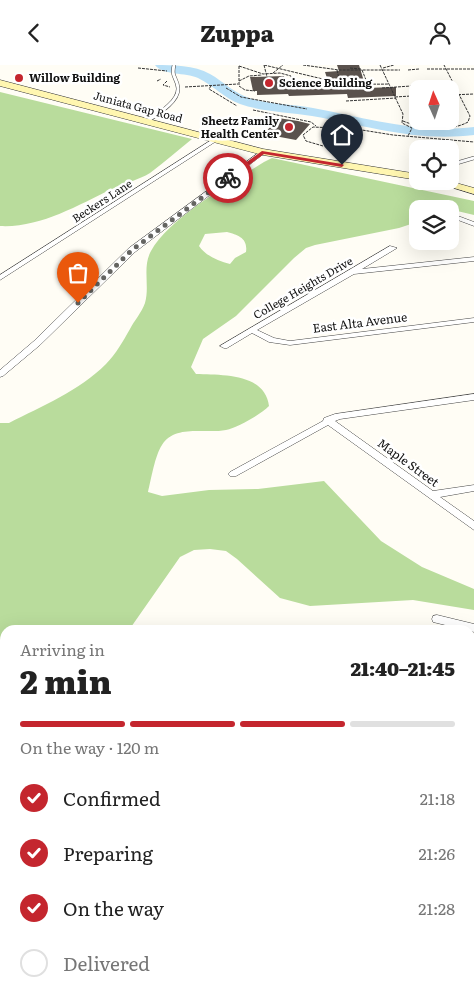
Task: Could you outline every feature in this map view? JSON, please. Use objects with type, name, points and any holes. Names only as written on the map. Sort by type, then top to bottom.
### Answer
[{"type":"main road","name":"Juniata Gap Road","points":[[0,83],[264,152],[409,176]]},
{"type":"main road","points":[[459,187],[474,191]]},
{"type":"street","name":"Beckers Lane","points":[[0,278],[215,140]]},
{"type":"street","points":[[0,374],[38,343],[132,250],[264,152]]},
{"type":"street","points":[[459,218],[474,223]]},
{"type":"street","name":"College Heights Drive","points":[[224,346],[393,248]]},
{"type":"street","points":[[352,272],[474,259]]},
{"type":"street","name":"East Alta Avenue","points":[[251,330],[272,340],[290,343],[474,320]]},
{"type":"street","points":[[233,474],[338,416],[474,397]]},
{"type":"street","name":"Maple Street","points":[[326,421],[474,526]]},
{"type":"street","points":[[431,495],[474,488]]},
{"type":"street","points":[[437,619],[462,625]]},
{"type":"lane","points":[[146,122],[177,93],[178,86],[169,70],[174,65]]},
{"type":"lane","points":[[459,162],[474,157]]},
{"type":"path","points":[[238,84],[239,65],[267,76],[281,73],[291,76]]},
{"type":"path","points":[[264,65],[340,83],[388,84]]},
{"type":"path","points":[[264,65],[267,76]]},
{"type":"path","points":[[272,74],[282,65]]},
{"type":"path","points":[[287,65],[294,89]]},
{"type":"path","points":[[303,65],[337,70],[351,68],[369,70]]},
{"type":"path","points":[[380,65],[403,114],[403,124],[412,128],[408,136]]},
{"type":"path","points":[[351,68],[362,70],[400,70],[396,65],[382,69]]},
{"type":"path","points":[[444,65],[452,80]]},
{"type":"path","points":[[464,69],[465,65]]},
{"type":"path","points":[[138,68],[169,70]]},
{"type":"path","points":[[408,70],[419,69]]},
{"type":"path","points":[[427,69],[474,69]]},
{"type":"path","points":[[337,70],[340,83]]},
{"type":"path","points":[[362,70],[368,85]]},
{"type":"path","points":[[239,81],[249,76],[263,75]]},
{"type":"path","points":[[323,79],[327,77]]},
{"type":"path","points":[[157,81],[161,79]]},
{"type":"path","points":[[168,81],[163,85],[174,87]]},
{"type":"path","points":[[293,82],[329,81]]},
{"type":"path","points":[[181,87],[238,84],[245,90],[255,91]]},
{"type":"path","points":[[212,86],[209,89],[217,91],[229,103],[237,106]]},
{"type":"path","points":[[382,87],[409,86]]},
{"type":"path","points":[[226,88],[241,97],[307,109]]},
{"type":"path","points":[[459,126],[464,126],[470,118],[459,95],[474,94]]},
{"type":"path","points":[[346,101],[409,96]]},
{"type":"path","points":[[253,110],[311,122],[316,126]]},
{"type":"path","points":[[403,121],[409,124]]},
{"type":"path","points":[[323,145],[309,143],[303,138],[307,130],[316,126],[335,128],[337,126],[408,136],[474,142]]},
{"type":"green space","points":[[0,92],[192,139],[156,169],[141,178],[44,220],[15,226],[0,226]]},
{"type":"green space","points":[[272,158],[409,187],[409,190],[422,190],[474,201],[474,215],[459,211],[459,200],[409,200],[409,225],[306,248],[236,316],[203,339],[191,367],[196,374],[229,376],[251,382],[260,387],[266,395],[269,406],[255,417],[226,430],[182,432],[168,438],[157,455],[148,492],[162,496],[209,490],[258,489],[324,481],[381,541],[422,567],[474,589],[474,610],[413,600],[310,606],[280,598],[226,551],[210,549],[194,550],[180,557],[132,625],[0,625],[0,423],[9,423],[60,397],[84,382],[106,364],[119,347],[144,306],[147,290],[146,270],[151,251],[172,226],[202,202]],"holes":[[[227,232],[244,240],[246,252],[235,258],[230,264],[213,258],[199,246],[205,234]]]},
{"type":"building","points":[[337,65],[359,65],[366,88],[396,87],[396,96],[348,98],[347,94],[257,95],[257,91],[253,91],[250,77],[284,76],[286,85],[329,84],[325,72],[339,71]]},
{"type":"building","name":"Sheetz Family Health Center","points":[[278,118],[310,124],[296,140],[264,134]]},
{"type":"waterway","points":[[161,65],[202,75],[232,96],[255,104],[312,112],[413,132],[433,134],[474,131]]},
{"type":"way so far","points":[[78,303],[132,250],[228,178]]},
{"type":"place","name":"Willow Building","points":[[19,78]]},
{"type":"place","name":"Science Building","points":[[269,83]]},
{"type":"place","name":"Sheetz Family Health Center","points":[[289,127]]},
{"type":"route","points":[[228,178],[264,152],[342,165]]}]
